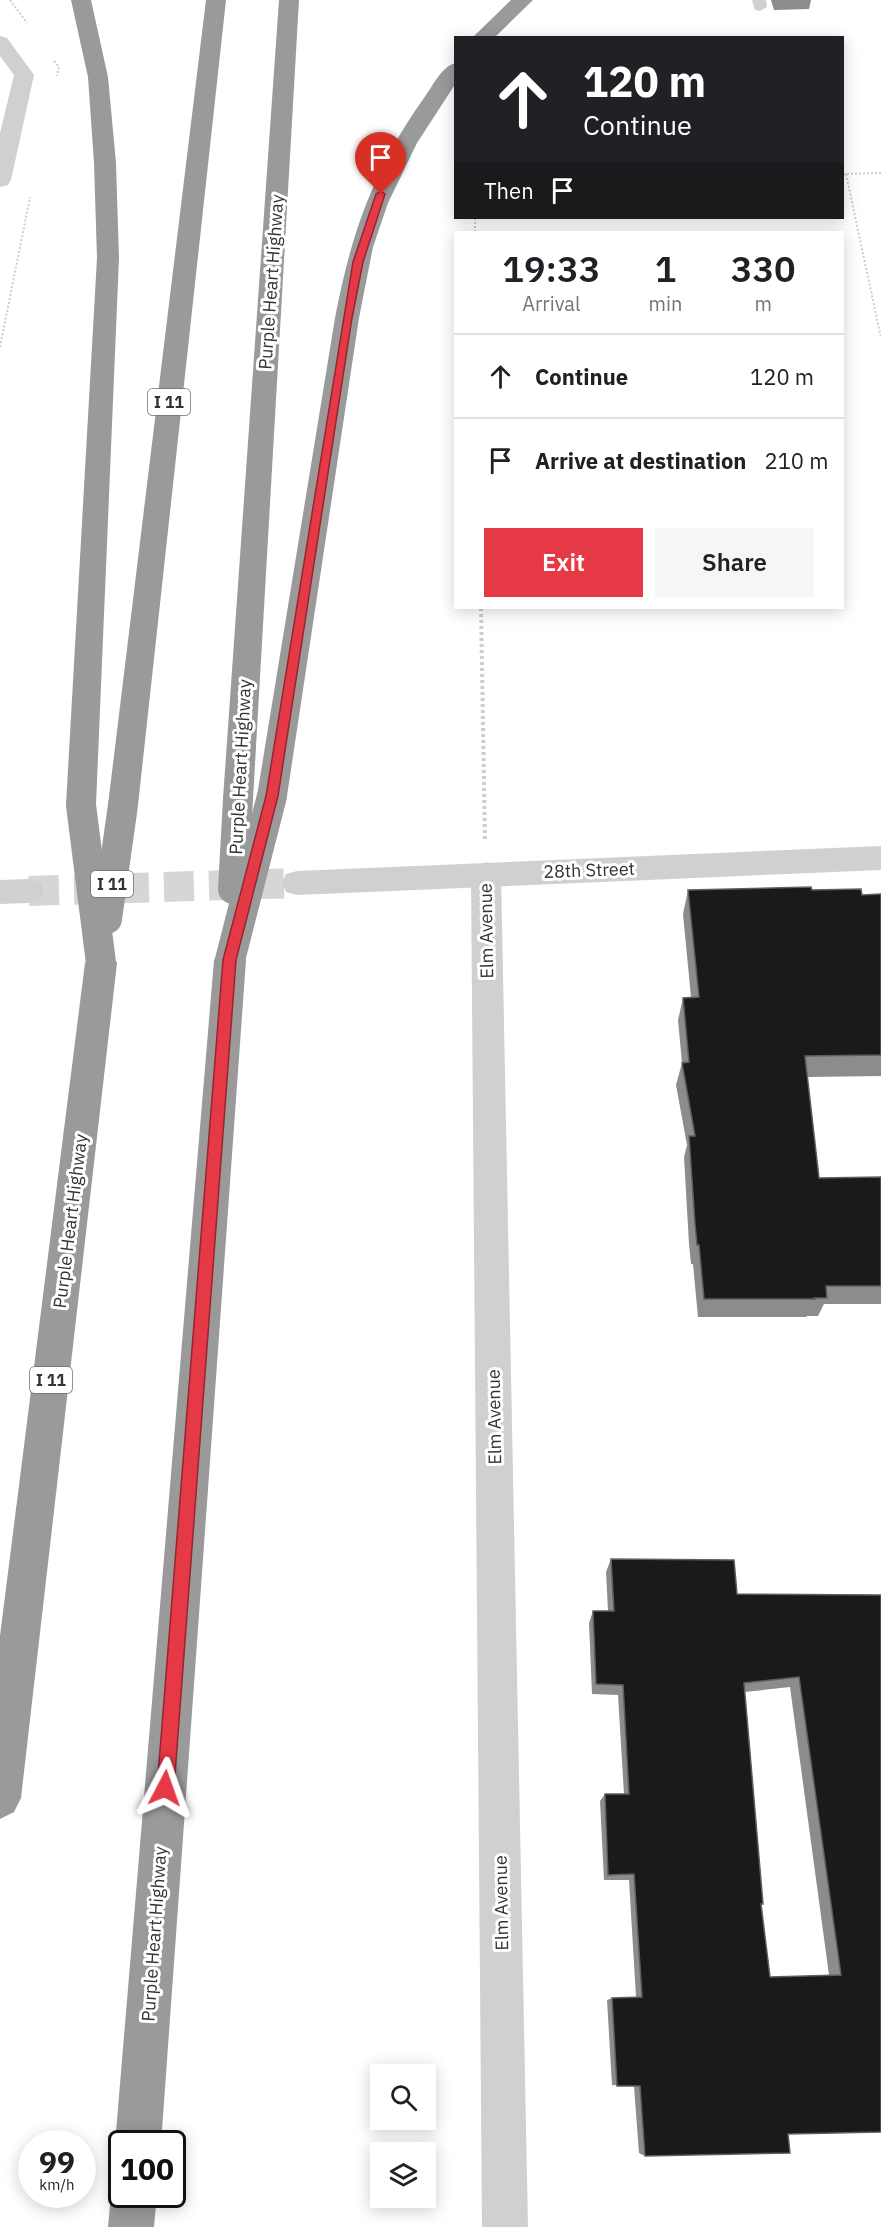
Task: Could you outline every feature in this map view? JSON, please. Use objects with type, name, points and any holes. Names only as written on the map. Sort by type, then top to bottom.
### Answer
[{"type":"highway","points":[[81,0],[98,77],[105,163],[108,258],[81,805],[101,963]]},
{"type":"highway","name":"Purple Heart Highway","points":[[0,1798],[101,963],[123,805],[216,0]]},
{"type":"highway","name":"Purple Heart Highway","points":[[139,2130],[230,960],[238,799],[289,0]]},
{"type":"highway","points":[[484,36],[523,0]]},
{"type":"highway","points":[[230,960],[272,796],[358,262],[368,225],[399,158],[421,116],[454,72]]},
{"type":"highway","points":[[131,2227],[133,2208]]},
{"type":"street","points":[[0,42],[24,75],[0,180]]},
{"type":"street","name":"28th Street","points":[[297,883],[881,858]]},
{"type":"street","name":"Elm Avenue","points":[[486,874],[505,2227]]},
{"type":"path","points":[[881,173],[844,174],[881,338]]},
{"type":"path","name":"Elm Avenue","points":[[481,609],[486,874]]},
{"type":"building","points":[[811,887],[812,890],[861,889],[862,895],[881,894],[881,1055],[805,1056],[819,1178],[881,1177],[881,1286],[826,1286],[827,1298],[815,1299],[704,1299],[695,1224],[689,1136],[695,1136],[682,1063],[689,1062],[683,998],[699,997],[688,890]]},
{"type":"building","points":[[611,1559],[734,1560],[737,1594],[881,1595],[881,2132],[788,2134],[790,2153],[645,2156],[640,2086],[617,2086],[612,1998],[642,1997],[634,1874],[608,1875],[605,1794],[629,1794],[623,1685],[596,1684],[593,1611],[614,1611]],"holes":[[[799,1677],[841,1975],[770,1977],[761,1904],[763,1904],[744,1683]]]},
{"type":"tunnel","points":[[29,891],[297,883]]},
{"type":"route","points":[[165,1788],[230,960],[272,796],[347,318],[368,225],[381,194]]}]
